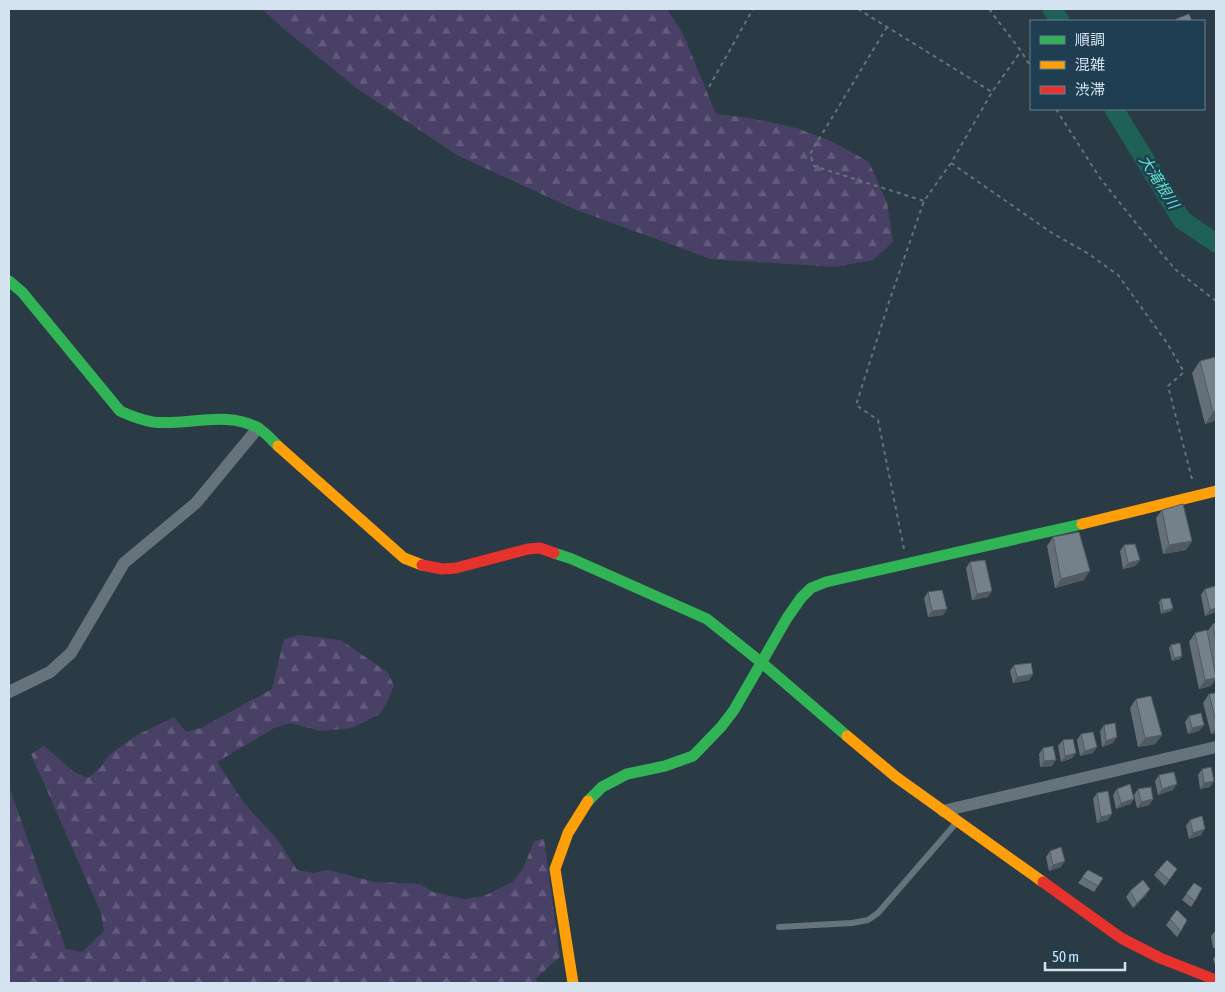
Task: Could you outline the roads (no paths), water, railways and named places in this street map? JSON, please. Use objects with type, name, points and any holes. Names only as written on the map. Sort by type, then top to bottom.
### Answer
[{"type":"street","points":[[9,280],[22,292],[120,411],[131,418],[144,422],[162,423],[245,422],[258,428],[404,558],[416,564],[442,569],[456,568],[528,548],[540,548],[707,619],[762,663],[896,777],[1121,938],[1160,958],[1216,980]]},
{"type":"street","points":[[9,692],[50,672],[71,654],[124,563],[196,504],[258,428]]},
{"type":"street","points":[[572,983],[555,869],[568,832],[586,803],[602,787],[627,774],[665,766],[693,756],[726,722],[787,618],[801,598],[811,588],[826,582],[1077,525],[1216,491]]},
{"type":"street","points":[[943,811],[1216,747]]},
{"type":"lane","points":[[779,927],[852,923],[868,920],[878,913],[958,821]]},
{"type":"waterway","name":"大滝根川","points":[[1052,9],[1059,20]]},
{"type":"waterway","name":"大滝根川","points":[[1115,110],[1182,220],[1216,243]]}]
